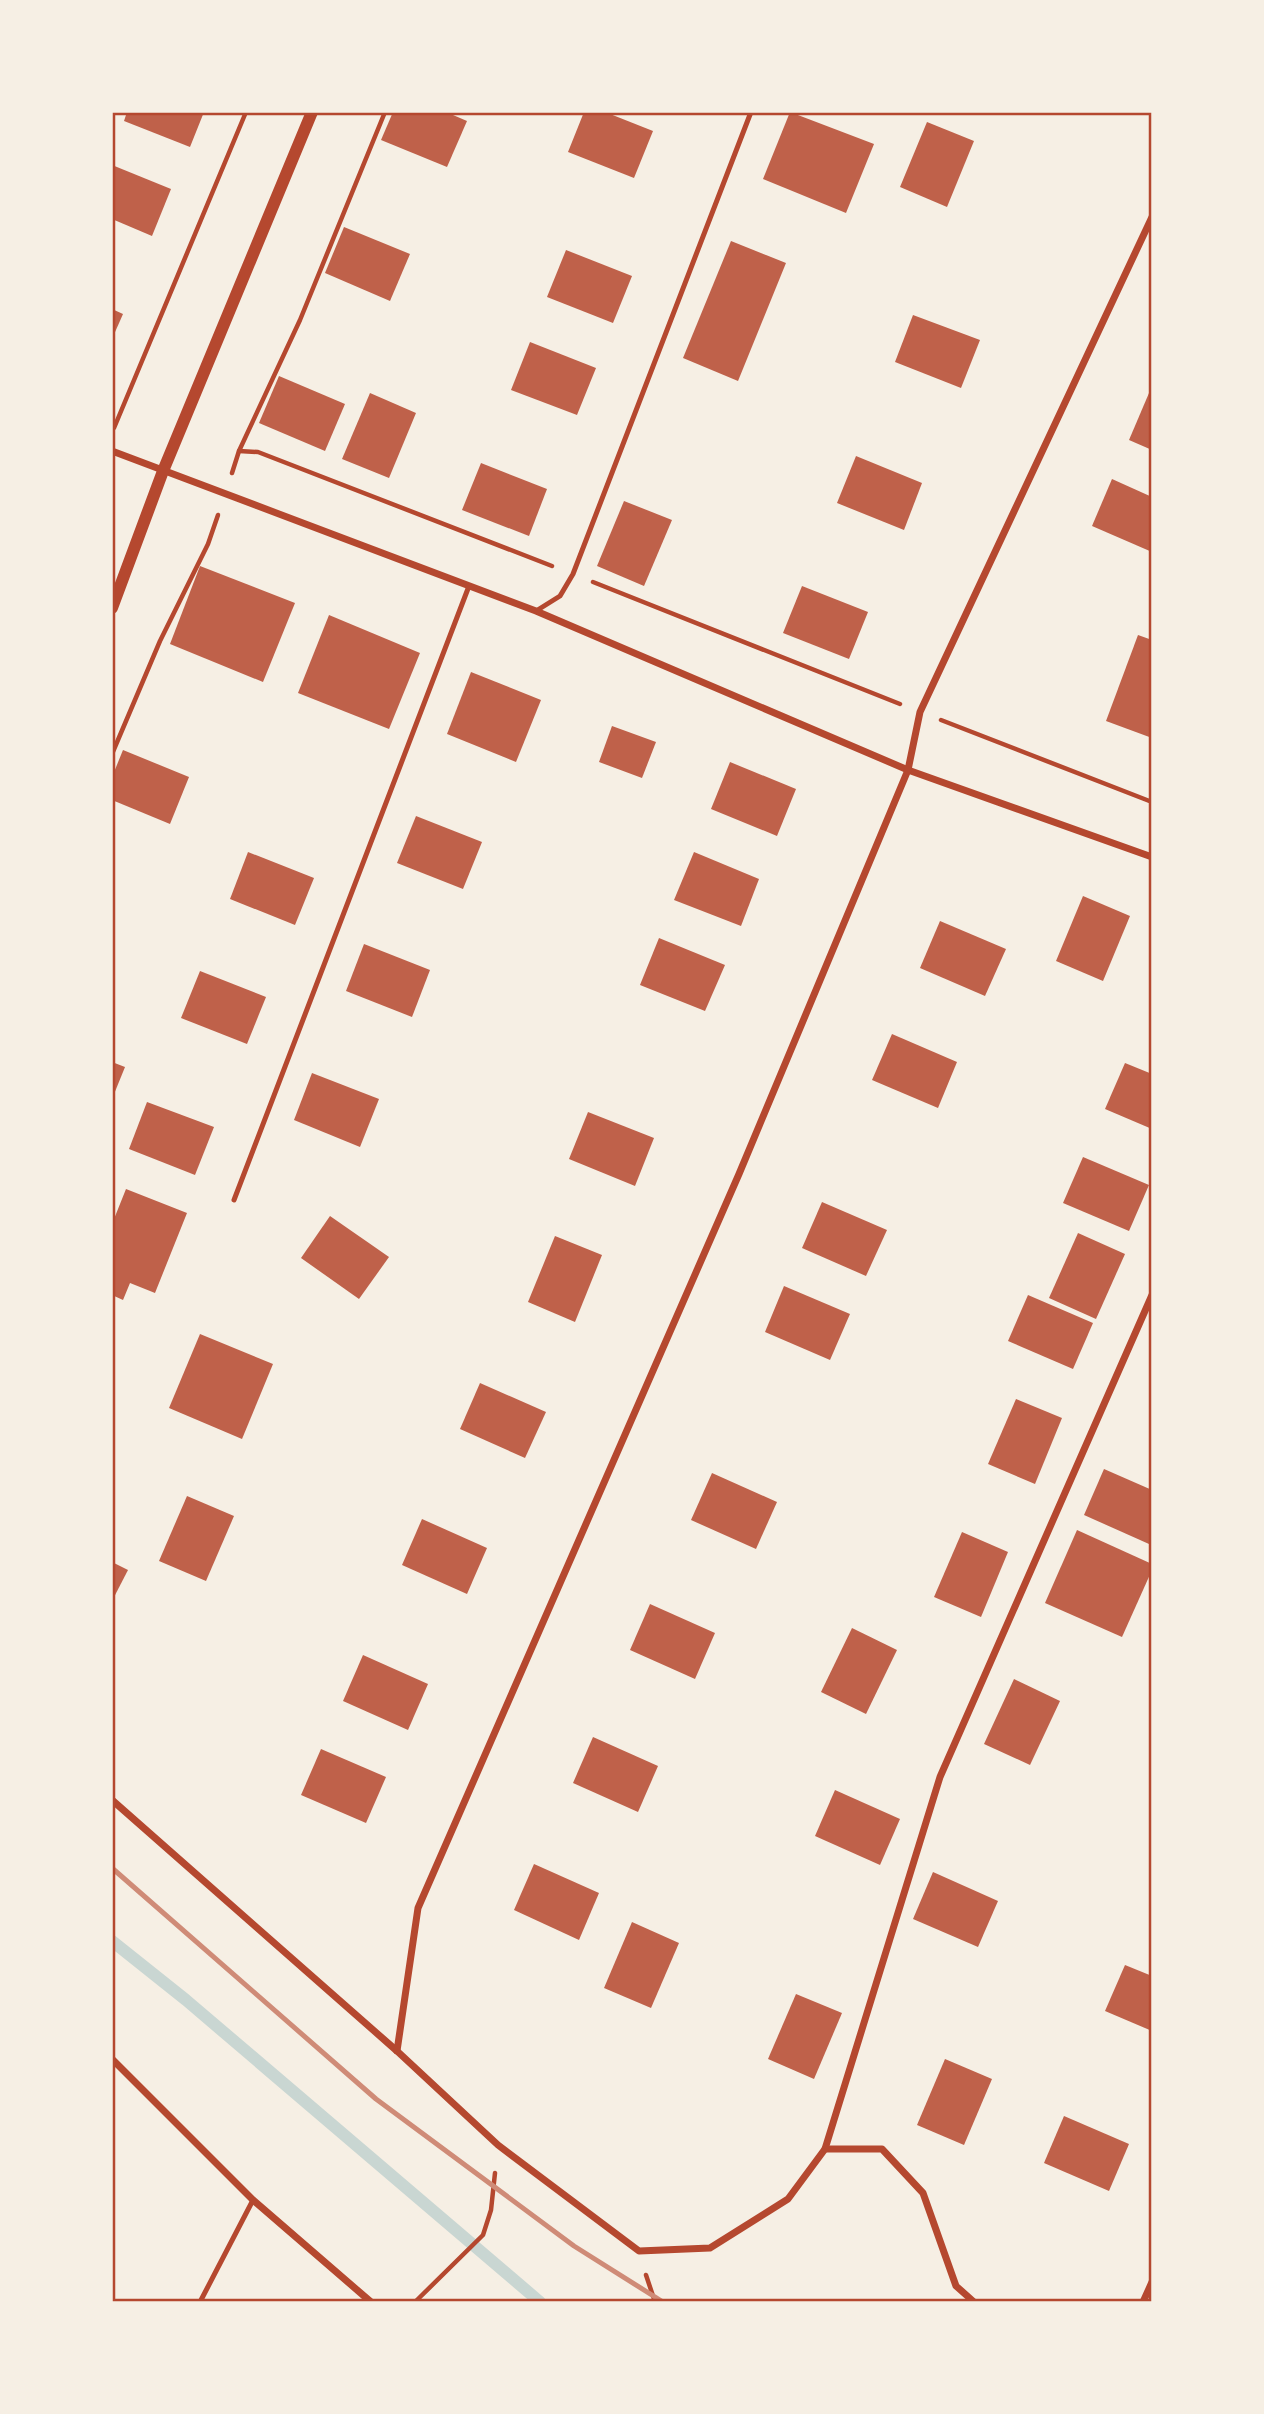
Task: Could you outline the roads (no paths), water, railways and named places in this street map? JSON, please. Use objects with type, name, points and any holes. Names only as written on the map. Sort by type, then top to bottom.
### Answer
[{"type":"street","points":[[112,608],[163,471],[312,112]]},
{"type":"street","points":[[397,2051],[418,1908],[739,1174],[908,771],[920,712],[1152,217]]},
{"type":"street","points":[[112,451],[536,611],[908,771],[1152,856]]},
{"type":"street","points":[[112,1800],[397,2051],[498,2145],[639,2251],[710,2248],[788,2199],[825,2149],[940,1777],[1152,1295]]},
{"type":"street","points":[[112,2059],[253,2200],[371,2302]]},
{"type":"street","points":[[825,2149],[882,2149],[923,2193],[956,2286],[974,2302]]},
{"type":"street","points":[[1143,2302],[1152,2281]]},
{"type":"lane","points":[[536,611],[560,596],[573,574],[751,112]]},
{"type":"lane","points":[[234,1200],[469,586]]},
{"type":"lane","points":[[200,2302],[253,2200]]},
{"type":"waterway","points":[[112,1941],[186,2000],[540,2302]]},
{"type":"railway","points":[[112,1868],[376,2099],[574,2246],[663,2302]]}]
